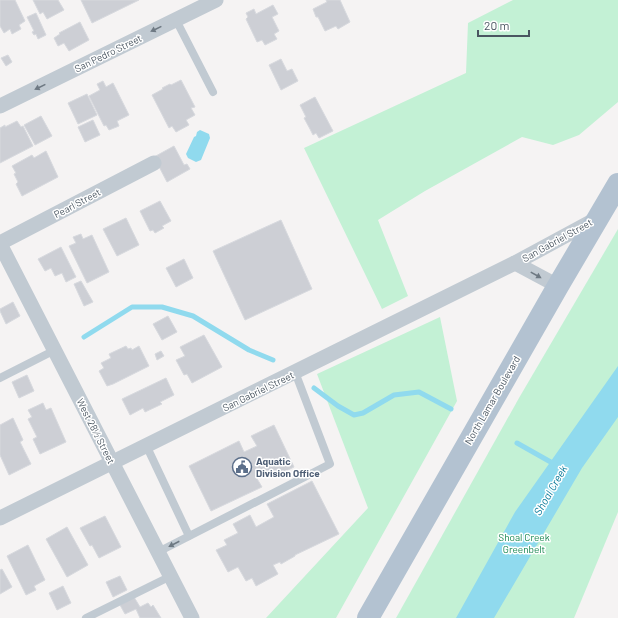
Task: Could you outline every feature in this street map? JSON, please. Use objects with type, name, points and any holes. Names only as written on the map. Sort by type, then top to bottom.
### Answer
[{"type":"main road","name":"North Lamar Boulevard","points":[[368,618],[618,184]]},
{"type":"street","name":"San Pedro Street","points":[[0,106],[216,0]]},
{"type":"street","name":"Pearl Street","points":[[0,243],[154,163]]},
{"type":"street","name":"San Gabriel Street","points":[[0,518],[515,263],[598,217]]},
{"type":"street","name":"West 28½ Street","points":[[0,243],[192,618]]},
{"type":"street","name":"San Gabriel Street","points":[[515,263],[558,286]]},
{"type":"lane","points":[[176,20],[213,92]]},
{"type":"lane","points":[[0,378],[55,350]]},
{"type":"lane","points":[[158,552],[330,464],[295,372]]},
{"type":"lane","points":[[146,445],[189,536]]},
{"type":"lane","points":[[86,618],[171,576]]},
{"type":"green space","points":[[513,0],[618,0],[618,102],[579,135],[553,145],[522,137],[425,191],[378,220],[408,296],[382,309],[304,148],[466,73],[468,23]]},
{"type":"green space","name":"Shoal Creek Greenbelt","points":[[618,229],[618,512],[574,618],[396,618],[519,398]]},
{"type":"green space","points":[[440,317],[457,401],[336,618],[266,618],[368,508],[317,374]]},
{"type":"water","points":[[200,130],[209,134],[210,138],[201,160],[196,162],[188,158],[186,154],[194,137]]},
{"type":"water","name":"Shoal Creek","points":[[618,366],[618,417],[582,468],[494,618],[456,618],[515,512]]},
{"type":"building","points":[[0,0],[15,0],[25,21],[19,25],[21,29],[12,34],[10,29],[4,33],[0,26]]},
{"type":"building","points":[[33,0],[58,0],[64,10],[47,19],[43,12],[40,14]]},
{"type":"building","points":[[81,0],[139,0],[92,23]]},
{"type":"building","points":[[326,0],[340,0],[350,22],[338,29],[336,26],[325,31],[313,9],[327,2]]},
{"type":"building","points":[[273,5],[278,14],[272,17],[279,31],[274,34],[277,39],[265,45],[262,40],[257,42],[246,19],[248,17],[246,13],[254,9],[256,14]]},
{"type":"building","points":[[36,13],[46,35],[38,39],[36,34],[34,35],[32,32],[34,31],[27,17]]},
{"type":"building","points":[[80,22],[89,40],[69,51],[64,43],[58,46],[54,38],[60,34],[59,33]]},
{"type":"building","points":[[8,55],[12,62],[6,66],[1,58]]},
{"type":"building","points":[[281,59],[287,71],[292,69],[298,81],[281,90],[269,65]]},
{"type":"building","points":[[181,80],[195,107],[191,108],[195,115],[186,120],[189,125],[176,132],[172,126],[169,128],[152,95],[163,89],[162,88]]},
{"type":"building","points":[[103,81],[106,87],[113,83],[129,115],[117,121],[119,126],[109,130],[106,125],[104,126],[89,96],[100,90],[97,84]]},
{"type":"building","points":[[87,94],[97,115],[78,124],[68,103]]},
{"type":"building","points":[[315,97],[333,131],[319,138],[316,133],[313,135],[304,118],[306,117],[300,105]]},
{"type":"building","points":[[41,116],[52,136],[35,145],[24,125]]},
{"type":"building","points":[[93,120],[100,135],[85,142],[78,127]]},
{"type":"building","points":[[17,121],[21,127],[23,126],[33,146],[0,163],[0,128]]},
{"type":"building","points":[[174,146],[184,165],[187,164],[190,169],[167,182],[154,157]]},
{"type":"building","points":[[46,151],[58,177],[22,196],[16,184],[18,182],[14,174],[16,173],[12,166],[32,155],[34,158]]},
{"type":"building","points":[[160,201],[171,221],[162,226],[164,228],[155,233],[153,230],[150,231],[140,211]]},
{"type":"building","points":[[126,218],[139,245],[117,256],[103,229]]},
{"type":"building","points":[[281,220],[312,289],[245,320],[213,251]]},
{"type":"building","points":[[81,234],[83,239],[92,235],[109,272],[87,283],[69,246],[76,243],[73,237]]},
{"type":"building","points":[[61,247],[76,277],[66,282],[62,273],[55,276],[51,268],[45,271],[38,259]]},
{"type":"building","points":[[184,259],[193,278],[176,287],[166,268]]},
{"type":"building","points":[[81,281],[93,302],[84,306],[74,284]]},
{"type":"building","points":[[13,302],[20,316],[6,324],[0,309]]},
{"type":"building","points":[[168,316],[177,332],[162,340],[153,324]]},
{"type":"building","points":[[204,335],[222,367],[192,383],[187,374],[184,375],[176,360],[185,356],[180,347]]},
{"type":"building","points":[[126,346],[128,349],[131,348],[132,350],[139,346],[149,366],[107,386],[99,371],[104,368],[101,363],[111,358],[109,354]]},
{"type":"building","points":[[161,351],[164,356],[157,360],[155,354]]},
{"type":"building","points":[[27,375],[34,391],[19,398],[12,382]]},
{"type":"building","points":[[166,378],[174,395],[160,402],[162,404],[145,412],[143,408],[130,415],[122,399]]},
{"type":"building","points":[[43,403],[46,410],[51,408],[66,442],[40,454],[33,439],[37,437],[28,419],[32,417],[28,410]]},
{"type":"building","points":[[13,418],[23,440],[20,442],[31,464],[9,475],[0,455],[0,425]]},
{"type":"building","points":[[274,425],[294,467],[272,478],[268,471],[256,477],[262,487],[211,511],[189,466],[239,441],[244,452],[257,446],[251,436]]},
{"type":"building","points":[[312,481],[339,534],[295,555],[281,564],[280,562],[273,565],[278,574],[256,586],[252,578],[246,581],[238,567],[228,572],[216,550],[227,545],[224,540],[238,533],[233,524],[250,515],[256,527],[274,517],[267,504]]},
{"type":"building","points":[[105,516],[121,547],[99,558],[80,528]]},
{"type":"building","points":[[67,527],[88,565],[67,577],[46,539]]},
{"type":"building","points":[[28,545],[45,580],[34,586],[36,590],[26,595],[7,556]]},
{"type":"building","points":[[2,569],[12,587],[0,594],[0,570]]},
{"type":"building","points":[[120,576],[127,590],[113,597],[106,582]]},
{"type":"building","points":[[63,586],[71,603],[57,610],[49,593]]},
{"type":"building","points":[[134,597],[140,607],[148,603],[151,607],[153,605],[161,618],[140,618],[136,609],[125,614],[120,605]]},
{"type":"waterway","points":[[84,337],[132,307],[162,307],[193,316],[249,350],[273,360]]},
{"type":"waterway","points":[[314,388],[338,406],[354,415],[363,413],[394,395],[419,392],[451,409]]},
{"type":"waterway","name":"Shoal Creek","points":[[517,443],[556,465]]},
{"type":"place","name":"Aquatic Division Office","points":[[242,467]]}]
